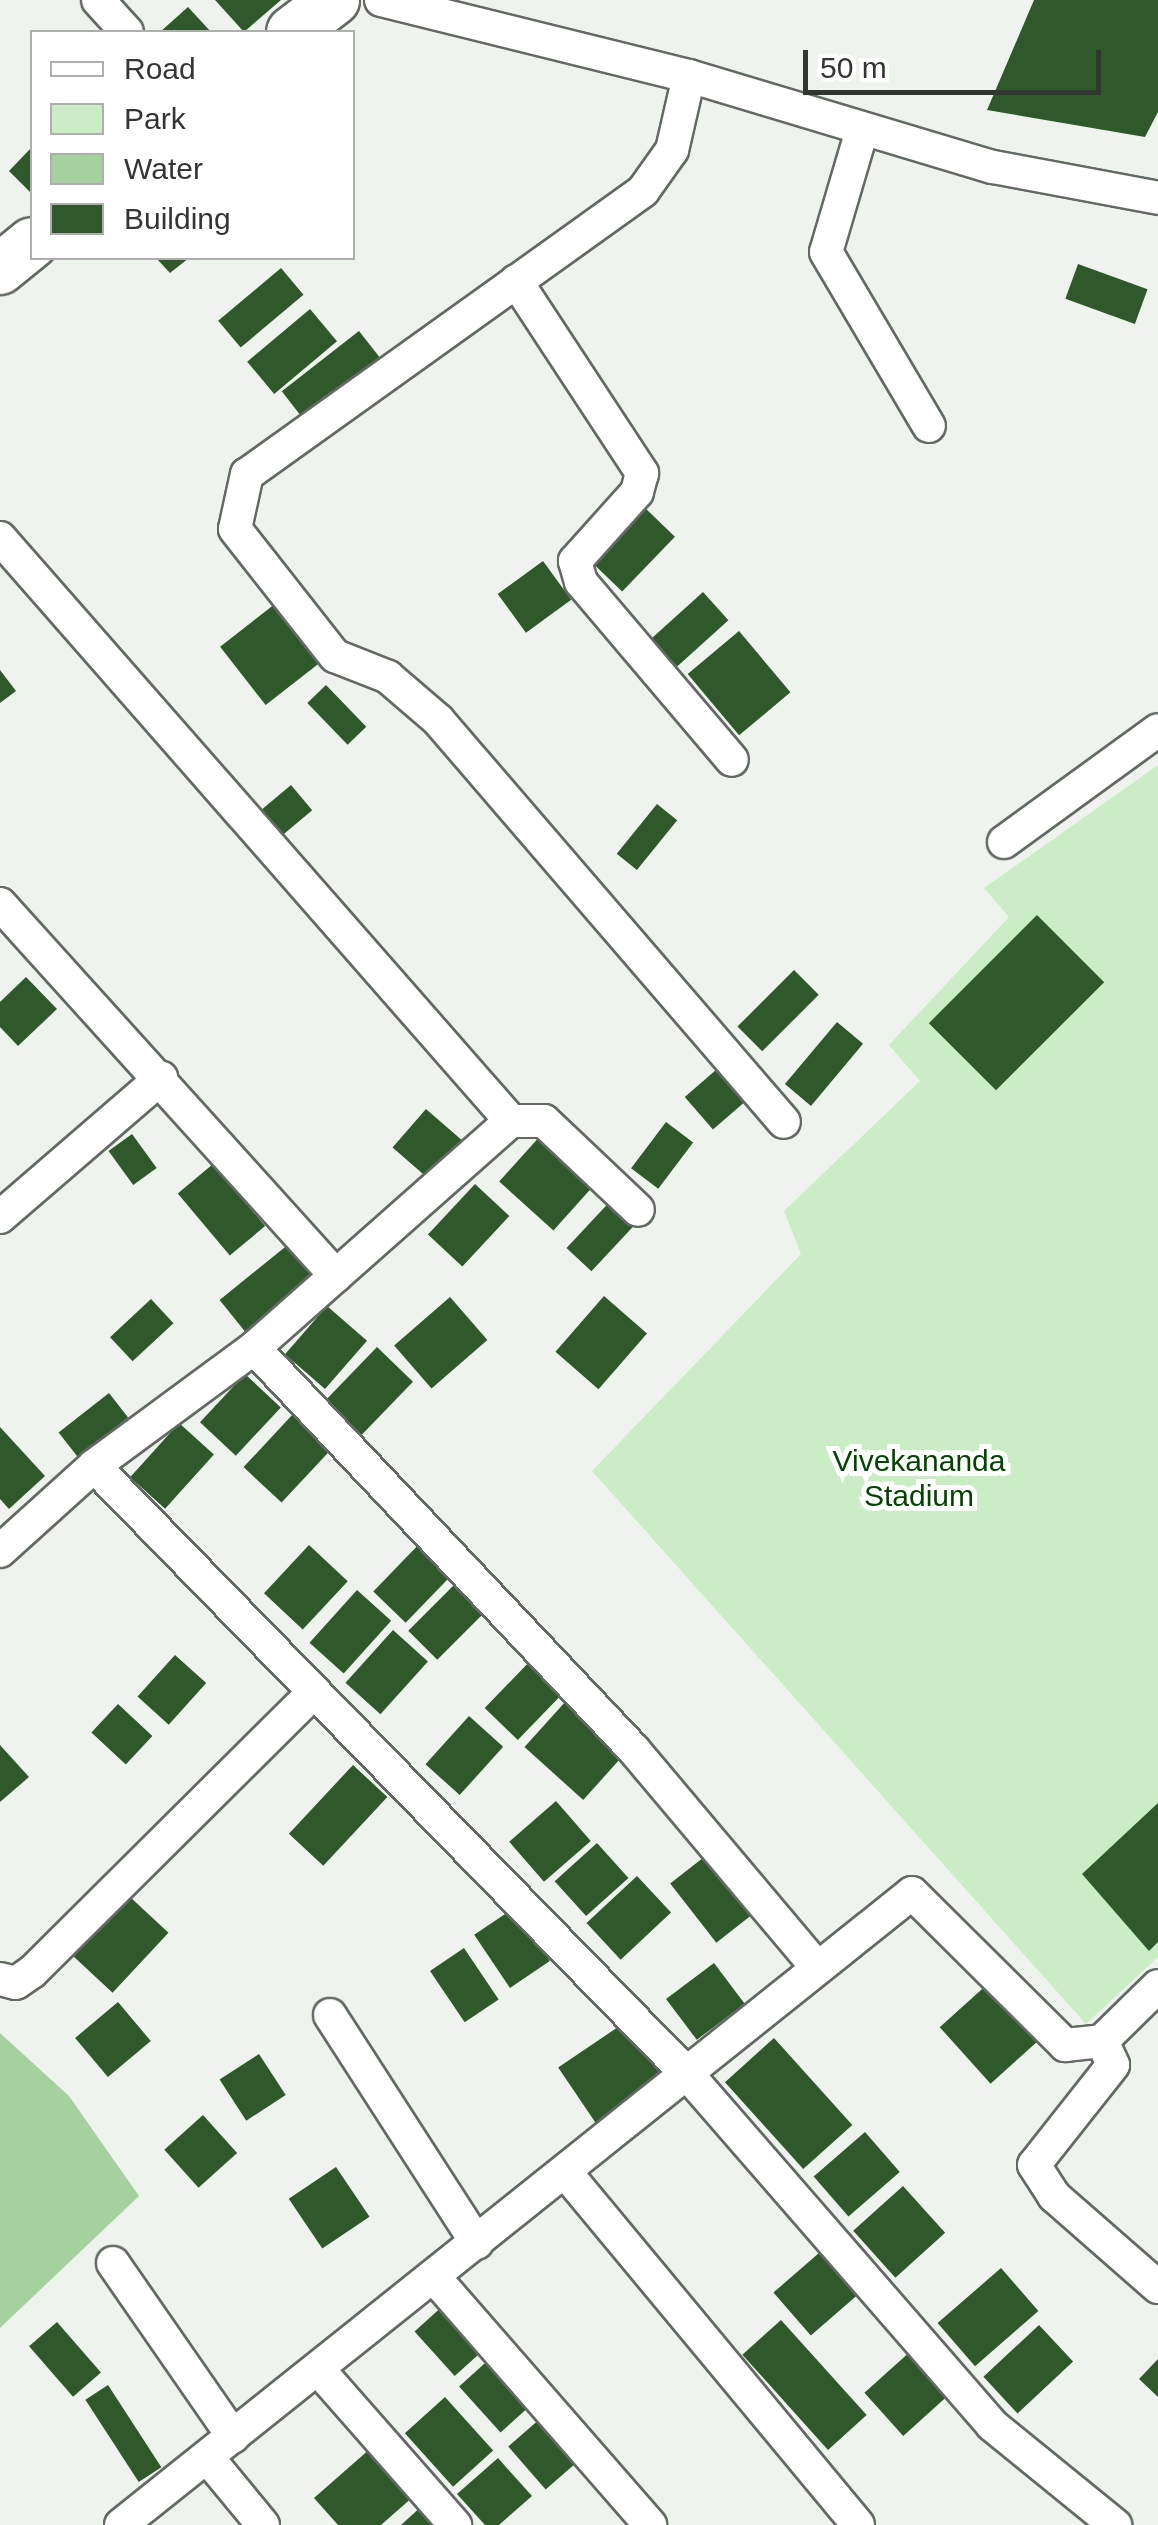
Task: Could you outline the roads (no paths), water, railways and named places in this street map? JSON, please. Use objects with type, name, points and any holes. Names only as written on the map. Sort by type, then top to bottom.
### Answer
[{"type":"main road","points":[[0,270],[30,245]]},
{"type":"street","points":[[98,0],[125,30]]},
{"type":"street","points":[[381,0],[688,76],[993,168],[1158,198]]},
{"type":"street","points":[[688,76],[672,150],[643,191],[248,474],[234,529],[335,656],[388,677],[438,720],[784,1122]]},
{"type":"street","points":[[862,130],[826,252],[928,426]]},
{"type":"street","points":[[516,281],[642,473],[637,492],[575,560],[581,582],[732,760]]},
{"type":"street","points":[[0,538],[511,1121]]},
{"type":"street","points":[[1004,842],[1158,730]]},
{"type":"street","points":[[0,904],[336,1276]]},
{"type":"street","points":[[0,1217],[161,1078]]},
{"type":"street","points":[[0,1551],[94,1466],[254,1348],[511,1121],[544,1122],[638,1210]]},
{"type":"street","points":[[254,1348],[634,1750],[817,1967]]},
{"type":"street","points":[[94,1466],[690,2076],[992,2425],[1115,2525]]},
{"type":"street","points":[[0,1980],[16,1983],[32,1972],[313,1693]]},
{"type":"street","points":[[121,2525],[690,2076],[912,1892],[1065,2045],[1102,2042],[1158,1986]]},
{"type":"street","points":[[330,2015],[477,2243]]},
{"type":"street","points":[[1102,2042],[1114,2065],[1034,2165],[1054,2196],[1158,2288]]},
{"type":"street","points":[[566,2173],[858,2525]]},
{"type":"street","points":[[113,2263],[233,2436]]},
{"type":"street","points":[[434,2277],[650,2525]]},
{"type":"street","points":[[318,2368],[455,2525]]},
{"type":"street","points":[[207,2457],[263,2525]]},
{"type":"water","points":[[0,2033],[69,2096],[139,2196],[0,2328]]},
{"type":"park label","name":"Vivekananda Stadium","points":[[919,1478]]}]
